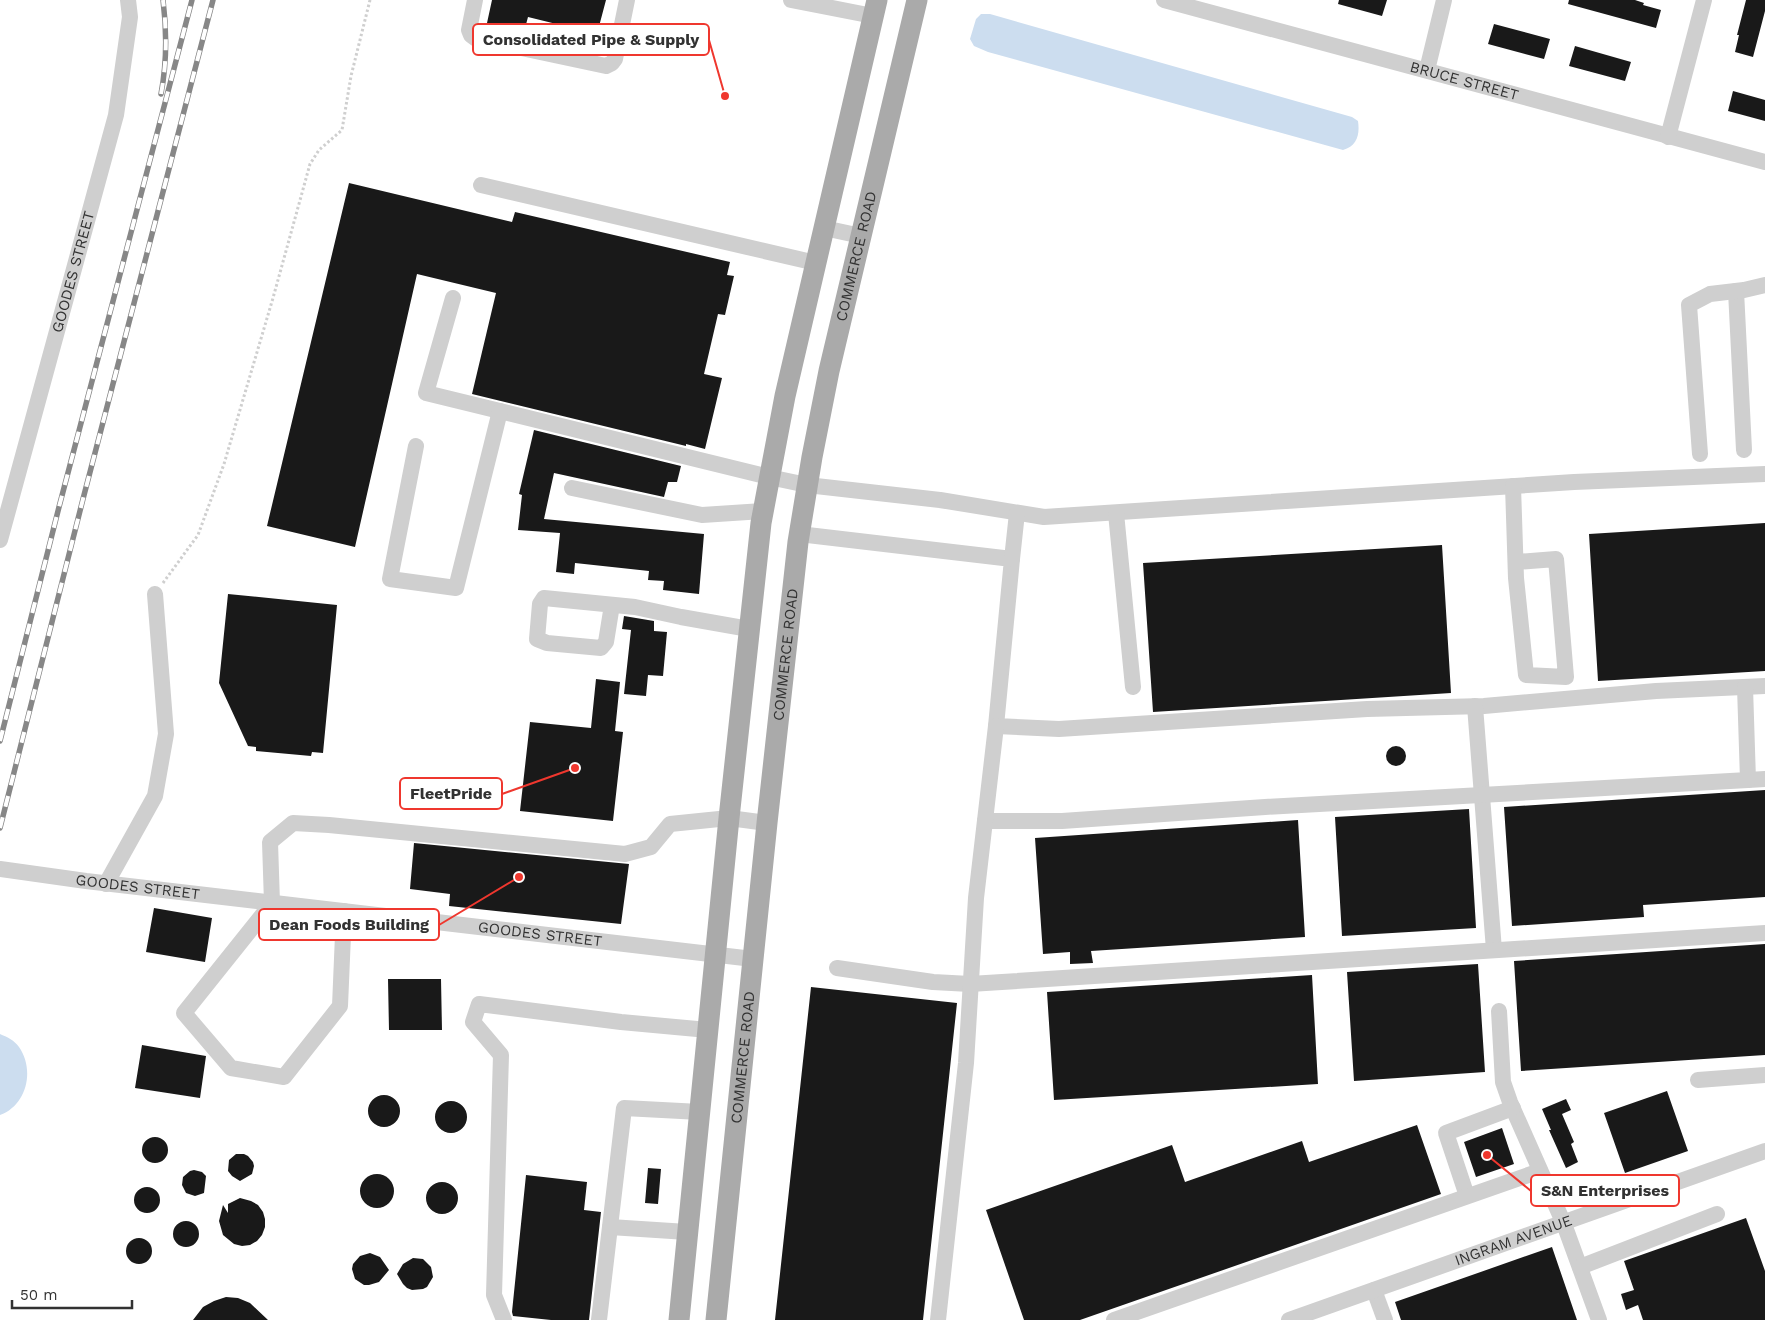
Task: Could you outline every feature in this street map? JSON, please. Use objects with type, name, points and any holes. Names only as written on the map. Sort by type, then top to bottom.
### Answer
[{"type":"main road","name":"COMMERCE ROAD","points":[[716,1320],[792,581],[799,534],[827,381],[917,0]]},
{"type":"main road","points":[[679,1320],[749,629],[769,477],[785,396],[875,8]]},
{"type":"street","name":"GOODES STREET","points":[[0,540],[116,115],[130,16],[128,0]]},
{"type":"street","points":[[475,0],[469,30],[475,38],[606,66],[615,59],[627,0]]},
{"type":"street","points":[[791,0],[875,8]]},
{"type":"street","points":[[1427,70],[1444,0]]},
{"type":"street","points":[[1668,137],[1704,0]]},
{"type":"street","name":"BRUCE STREET","points":[[1174,1],[1765,162]]},
{"type":"street","points":[[481,185],[816,262]]},
{"type":"street","points":[[824,228],[861,236]]},
{"type":"street","points":[[1700,454],[1689,305],[1710,294],[1765,285]]},
{"type":"street","points":[[1736,291],[1744,450]]},
{"type":"street","points":[[453,298],[426,393],[807,485],[940,500],[1044,517],[1574,482],[1765,474]]},
{"type":"street","points":[[416,446],[390,579],[456,588],[500,411]]},
{"type":"street","points":[[1513,486],[1516,562],[1526,675],[1566,677],[1556,559],[1516,562]]},
{"type":"street","points":[[572,488],[702,515],[764,511]]},
{"type":"street","points":[[938,1320],[966,1063],[976,898],[1018,513]]},
{"type":"street","points":[[1116,513],[1133,687]]},
{"type":"street","points":[[799,534],[1012,559]]},
{"type":"street","points":[[106,884],[155,796],[166,734],[155,594]]},
{"type":"street","points":[[612,605],[606,642],[602,648],[547,643],[537,639],[540,604],[544,598],[635,607],[749,629]]},
{"type":"street","points":[[996,726],[1059,729],[1368,709],[1475,706],[1656,691],[1765,686]]},
{"type":"street","points":[[1745,687],[1748,780]]},
{"type":"street","points":[[1475,706],[1494,950]]},
{"type":"street","points":[[985,821],[1062,821],[1274,806],[1765,779]]},
{"type":"street","points":[[344,911],[340,1006],[284,1077],[231,1068],[184,1013],[272,903],[270,842],[293,823],[625,854],[651,847],[670,824],[729,818],[767,823]]},
{"type":"street","name":"GOODES STREET","points":[[0,869],[106,884],[753,959]]},
{"type":"street","points":[[837,968],[933,982],[970,984],[1765,933]]},
{"type":"street","points":[[504,1320],[494,1295],[501,1056],[473,1022],[479,1004],[621,1022],[708,1030]]},
{"type":"street","points":[[1499,1012],[1503,1082],[1564,1224],[1599,1320]]},
{"type":"street","points":[[1698,1080],[1765,1075]]},
{"type":"street","points":[[599,1320],[624,1108],[700,1112]]},
{"type":"street","points":[[1467,1196],[1446,1133],[1513,1108]]},
{"type":"street","name":"INGRAM AVENUE","points":[[1289,1320],[1564,1224],[1765,1151]]},
{"type":"street","points":[[1114,1320],[1540,1171]]},
{"type":"street","points":[[1580,1267],[1717,1214]]},
{"type":"street","points":[[610,1227],[687,1232]]},
{"type":"street","points":[[1374,1290],[1385,1320]]},
{"type":"path","points":[[155,594],[198,535],[224,464],[268,317],[310,164],[319,150],[342,130],[352,76],[370,0]]},
{"type":"water","points":[[981,14],[990,14],[1352,117],[1358,121],[1358,135],[1352,146],[1343,150],[988,52],[974,46],[970,39],[976,19]]},
{"type":"water","points":[[0,1034],[13,1041],[19,1047],[27,1066],[27,1076],[26,1086],[17,1103],[0,1115]]},
{"type":"building","points":[[492,0],[606,0],[597,34],[528,17],[524,32],[487,23]]},
{"type":"building","points":[[1339,0],[1387,0],[1382,16],[1338,4]]},
{"type":"building","points":[[1569,0],[1635,0],[1644,3],[1643,5],[1661,10],[1656,28],[1568,4]]},
{"type":"building","points":[[1746,0],[1765,0],[1765,11],[1753,57],[1735,52],[1739,35],[1737,35]]},
{"type":"building","points":[[1494,24],[1550,39],[1544,59],[1488,44]]},
{"type":"building","points":[[1575,46],[1631,62],[1625,81],[1569,66]]},
{"type":"building","points":[[1733,91],[1765,100],[1765,121],[1728,111]]},
{"type":"building","points":[[349,183],[512,222],[515,212],[730,262],[727,275],[734,276],[725,315],[718,314],[704,374],[722,378],[705,449],[472,394],[496,293],[417,274],[355,547],[267,526]]},
{"type":"building","points":[[534,430],[681,466],[677,482],[668,482],[664,497],[554,473],[544,519],[704,534],[699,594],[663,590],[664,581],[648,580],[649,571],[575,563],[574,574],[556,572],[560,533],[518,530],[522,495],[519,494]]},
{"type":"building","points":[[1765,523],[1765,671],[1598,681],[1589,534]]},
{"type":"building","points":[[1442,545],[1451,693],[1153,712],[1143,563]]},
{"type":"building","points":[[228,594],[337,605],[323,753],[312,752],[311,756],[256,751],[256,747],[248,746],[219,683]]},
{"type":"building","points":[[624,616],[654,621],[654,631],[667,632],[663,676],[648,675],[646,696],[624,694],[631,630],[622,629]]},
{"type":"building","points":[[596,679],[620,682],[615,731],[623,732],[613,821],[520,811],[530,722],[591,728]]},
{"type":"building","points":[[1396,746],[1403,749],[1406,756],[1403,763],[1396,766],[1389,763],[1386,756],[1389,749]]},
{"type":"building","points":[[1765,790],[1765,897],[1643,905],[1644,917],[1512,926],[1504,807]]},
{"type":"building","points":[[1469,809],[1476,928],[1342,936],[1335,817]]},
{"type":"building","points":[[1298,820],[1305,937],[1091,951],[1093,963],[1070,964],[1070,952],[1043,954],[1035,838]]},
{"type":"building","points":[[414,843],[629,864],[621,924],[449,906],[450,894],[410,889]]},
{"type":"building","points":[[154,908],[212,918],[205,962],[146,952]]},
{"type":"building","points":[[1765,944],[1765,1055],[1521,1071],[1514,961]]},
{"type":"building","points":[[1478,964],[1485,1072],[1354,1081],[1347,972]]},
{"type":"building","points":[[1312,975],[1318,1084],[1054,1100],[1047,992]]},
{"type":"building","points":[[388,979],[441,979],[442,1030],[389,1030]]},
{"type":"building","points":[[811,987],[957,1003],[923,1320],[775,1320]]},
{"type":"building","points":[[142,1045],[206,1056],[200,1098],[135,1088]]},
{"type":"building","points":[[1667,1091],[1688,1151],[1625,1173],[1604,1113]]},
{"type":"building","points":[[384,1095],[396,1099],[400,1111],[396,1123],[384,1127],[372,1123],[368,1111],[372,1099]]},
{"type":"building","points":[[1566,1099],[1571,1110],[1562,1114],[1574,1142],[1571,1144],[1578,1162],[1566,1168],[1542,1109]]},
{"type":"building","points":[[451,1101],[463,1105],[467,1117],[463,1129],[451,1133],[439,1129],[435,1117],[439,1105]]},
{"type":"building","points":[[1417,1125],[1441,1194],[1080,1320],[1024,1320],[986,1210],[1172,1145],[1185,1182],[1302,1141],[1309,1162]]},
{"type":"building","points":[[1502,1128],[1514,1164],[1476,1177],[1464,1142]]},
{"type":"building","points":[[155,1137],[164,1141],[168,1150],[164,1159],[155,1163],[146,1159],[142,1150],[146,1141]]},
{"type":"building","points":[[236,1154],[248,1156],[254,1166],[252,1174],[240,1181],[228,1171],[229,1160]]},
{"type":"building","points":[[648,1168],[661,1169],[658,1204],[645,1203]]},
{"type":"building","points":[[194,1170],[202,1172],[206,1176],[204,1193],[195,1196],[186,1193],[182,1185],[183,1177]]},
{"type":"building","points":[[377,1174],[389,1179],[394,1191],[389,1203],[377,1208],[365,1203],[360,1191],[365,1179]]},
{"type":"building","points":[[526,1175],[587,1182],[584,1210],[601,1212],[589,1320],[551,1320],[513,1316]]},
{"type":"building","points":[[442,1182],[448,1183],[453,1187],[457,1192],[457,1204],[453,1209],[448,1213],[442,1214],[436,1213],[431,1209],[427,1204],[426,1198],[427,1192],[431,1187],[436,1183]]},
{"type":"building","points":[[147,1187],[156,1191],[160,1200],[156,1209],[147,1213],[138,1209],[134,1200],[138,1191]]},
{"type":"building","points":[[240,1198],[258,1205],[265,1219],[262,1235],[250,1245],[234,1244],[223,1235],[219,1221],[223,1205],[228,1213],[228,1204]]},
{"type":"building","points":[[1746,1218],[1765,1271],[1765,1320],[1643,1320],[1638,1305],[1626,1310],[1621,1294],[1634,1290],[1624,1261]]},
{"type":"building","points":[[186,1221],[195,1225],[199,1234],[195,1243],[186,1247],[177,1243],[173,1234],[177,1225]]},
{"type":"building","points":[[139,1238],[148,1242],[152,1251],[148,1260],[139,1264],[130,1260],[126,1251],[130,1242]]},
{"type":"building","points":[[1552,1247],[1577,1320],[1401,1320],[1395,1302]]},
{"type":"building","points":[[370,1253],[380,1257],[389,1270],[379,1282],[364,1285],[355,1279],[352,1269],[353,1264],[360,1256]]},
{"type":"building","points":[[413,1258],[423,1259],[431,1267],[433,1277],[427,1287],[423,1289],[412,1290],[407,1288],[397,1274],[403,1264]]},
{"type":"building","points":[[226,1297],[238,1298],[250,1303],[268,1320],[193,1320],[203,1307]]},
{"type":"railway","points":[[161,94],[166,47],[163,0]]},
{"type":"railway","points":[[0,741],[59,507],[192,0]]},
{"type":"railway","points":[[0,828],[83,499],[213,0]]},
{"type":"place","name":"Consolidated Pipe & Supply","points":[[725,96]]},
{"type":"place","name":"FleetPride","points":[[575,768]]},
{"type":"place","name":"Dean Foods Building","points":[[519,877]]},
{"type":"place","name":"S&N Enterprises","points":[[1487,1155]]}]
